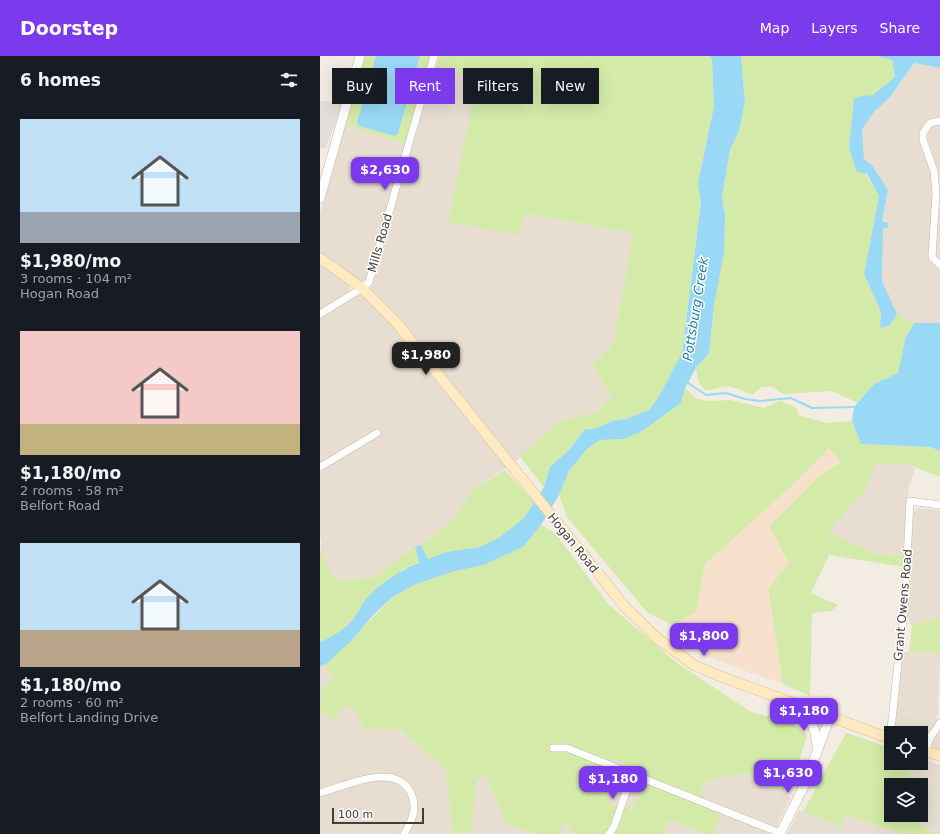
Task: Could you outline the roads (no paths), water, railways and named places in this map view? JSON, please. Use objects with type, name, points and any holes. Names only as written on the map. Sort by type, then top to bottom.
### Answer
[{"type":"main road","name":"Hogan Road","points":[[320,258],[362,288],[405,333],[626,608],[658,639],[694,665],[801,707],[884,736]]},
{"type":"main road","points":[[928,752],[940,756]]},
{"type":"street","points":[[320,198],[360,56]]},
{"type":"street","name":"Mills Road","points":[[320,314],[369,282],[434,56]]},
{"type":"street","points":[[937,264],[931,252],[938,194],[934,171],[923,140],[926,128],[930,123],[940,121]]},
{"type":"street","points":[[320,466],[377,433]]},
{"type":"street","name":"Grant Owens Road","points":[[891,726],[904,613],[910,501],[940,505]]},
{"type":"street","points":[[801,707],[814,728],[818,751]]},
{"type":"street","points":[[553,748],[567,748],[780,833],[804,786],[830,717]]},
{"type":"street","points":[[928,741],[940,723]]},
{"type":"street","points":[[609,834],[614,827],[632,774]]},
{"type":"street","points":[[320,793],[378,777],[393,778],[400,781],[410,791],[414,804],[413,817],[404,834]]},
{"type":"water","points":[[376,56],[420,56],[417,68],[395,68],[395,104],[406,104],[398,134],[395,136],[359,126],[357,123],[362,104],[387,104],[387,68],[373,68]]},
{"type":"water","name":"Pottsburg Creek","points":[[710,56],[741,56],[745,102],[739,131],[730,150],[722,197],[725,215],[724,252],[714,306],[709,353],[696,368],[685,388],[681,403],[642,431],[624,439],[600,440],[587,449],[569,471],[559,495],[541,525],[523,547],[484,565],[455,571],[416,584],[394,596],[374,614],[352,640],[326,664],[320,667],[320,642],[344,628],[356,615],[363,602],[384,583],[405,569],[419,563],[415,546],[421,545],[428,559],[446,552],[480,547],[500,537],[524,518],[544,487],[550,467],[570,449],[584,430],[598,428],[612,421],[626,419],[649,410],[658,398],[682,353],[701,202],[698,183],[714,106],[712,59]]},
{"type":"water","points":[[877,56],[940,56],[940,68],[914,63],[891,96],[874,112],[862,129],[864,159],[872,165],[888,190],[882,221],[889,223],[888,228],[883,228],[882,281],[897,314],[890,325],[880,328],[881,312],[864,274],[879,196],[867,174],[857,172],[849,148],[854,99],[861,96],[873,95],[895,77],[892,60]]},
{"type":"water","points":[[915,323],[940,323],[940,451],[930,447],[861,444],[852,421],[854,407],[874,384],[898,373],[906,336]]},
{"type":"waterway","points":[[688,383],[706,395],[726,393],[745,399],[760,401],[791,398],[812,408],[854,407]]}]
